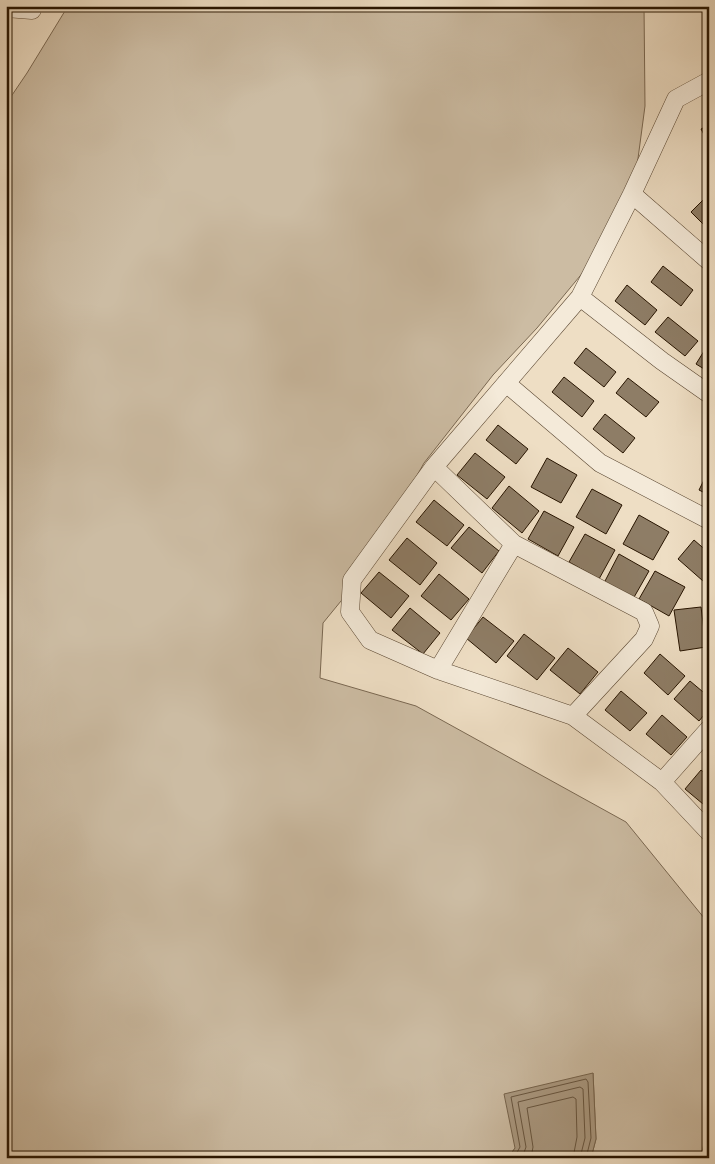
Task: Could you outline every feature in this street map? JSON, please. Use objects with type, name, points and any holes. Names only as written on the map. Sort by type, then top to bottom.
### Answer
[{"type":"street","points":[[6,8],[32,10]]},
{"type":"street","points":[[709,81],[676,99],[632,194],[580,297],[434,467],[352,580],[350,612],[370,640],[438,670],[574,716],[662,782],[709,832]]},
{"type":"street","points":[[632,194],[709,261]]},
{"type":"street","points":[[580,297],[662,361],[709,394]]},
{"type":"street","points":[[506,383],[600,463],[709,520]]},
{"type":"street","points":[[434,467],[514,544],[644,612],[650,626],[644,640],[574,716]]},
{"type":"street","points":[[438,670],[514,544]]},
{"type":"street","points":[[662,782],[709,729]]},
{"type":"shaded area","points":[[68,6],[644,6],[645,106],[637,166],[599,253],[537,328],[493,375],[424,463],[359,579],[323,623],[320,678],[416,706],[626,822],[709,924],[709,1127],[700,1158],[591,1158],[596,1139],[593,1073],[515,1148],[508,1158],[6,1158],[6,104]]},
{"type":"water","points":[[593,1073],[596,1139],[591,1158],[508,1158],[515,1148],[504,1094]]},
{"type":"building","points":[[709,125],[709,144],[701,129]]},
{"type":"building","points":[[705,198],[709,202],[709,230],[691,212]]},
{"type":"building","points":[[663,266],[693,290],[681,306],[651,282]]},
{"type":"building","points":[[627,285],[657,310],[645,325],[615,301]]},
{"type":"building","points":[[668,317],[698,341],[685,356],[655,332]]},
{"type":"building","points":[[709,343],[709,372],[696,364]]},
{"type":"building","points":[[586,348],[616,372],[604,387],[574,363]]},
{"type":"building","points":[[564,377],[594,401],[582,417],[552,392]]},
{"type":"building","points":[[628,378],[659,402],[646,417],[616,393]]},
{"type":"building","points":[[605,414],[635,438],[623,453],[593,429]]},
{"type":"building","points":[[498,425],[528,449],[516,464],[486,440]]},
{"type":"building","points":[[475,453],[505,477],[487,499],[457,475]]},
{"type":"building","points":[[547,458],[577,475],[561,503],[531,487]]},
{"type":"building","points":[[709,470],[709,495],[699,490]]},
{"type":"building","points":[[509,486],[539,511],[522,533],[492,508]]},
{"type":"building","points":[[592,489],[622,505],[606,534],[576,517]]},
{"type":"building","points":[[434,500],[464,525],[447,546],[416,522]]},
{"type":"building","points":[[544,511],[574,527],[558,556],[528,539]]},
{"type":"building","points":[[639,515],[669,532],[653,560],[623,544]]},
{"type":"building","points":[[469,527],[499,551],[482,573],[451,548]]},
{"type":"building","points":[[585,534],[615,550],[599,579],[569,562]]},
{"type":"building","points":[[407,538],[437,563],[420,585],[389,560]]},
{"type":"building","points":[[694,540],[709,553],[709,573],[703,581],[678,559]]},
{"type":"building","points":[[619,554],[649,571],[633,599],[604,583]]},
{"type":"building","points":[[655,571],[685,587],[669,616],[639,599]]},
{"type":"building","points":[[379,572],[409,596],[391,618],[361,593]]},
{"type":"building","points":[[439,574],[469,599],[451,620],[421,596]]},
{"type":"building","points":[[701,607],[706,647],[680,651],[674,610]]},
{"type":"building","points":[[410,608],[440,633],[423,654],[392,630]]},
{"type":"building","points":[[483,617],[514,641],[496,663],[466,638]]},
{"type":"building","points":[[524,634],[555,658],[537,680],[507,656]]},
{"type":"building","points":[[568,648],[598,672],[580,694],[550,670]]},
{"type":"building","points":[[660,654],[685,676],[668,695],[644,673]]},
{"type":"building","points":[[690,681],[709,697],[709,709],[699,721],[674,699]]},
{"type":"building","points":[[621,691],[647,713],[630,731],[605,710]]},
{"type":"building","points":[[662,715],[687,737],[671,755],[646,734]]},
{"type":"building","points":[[701,770],[709,777],[709,809],[685,789]]}]
